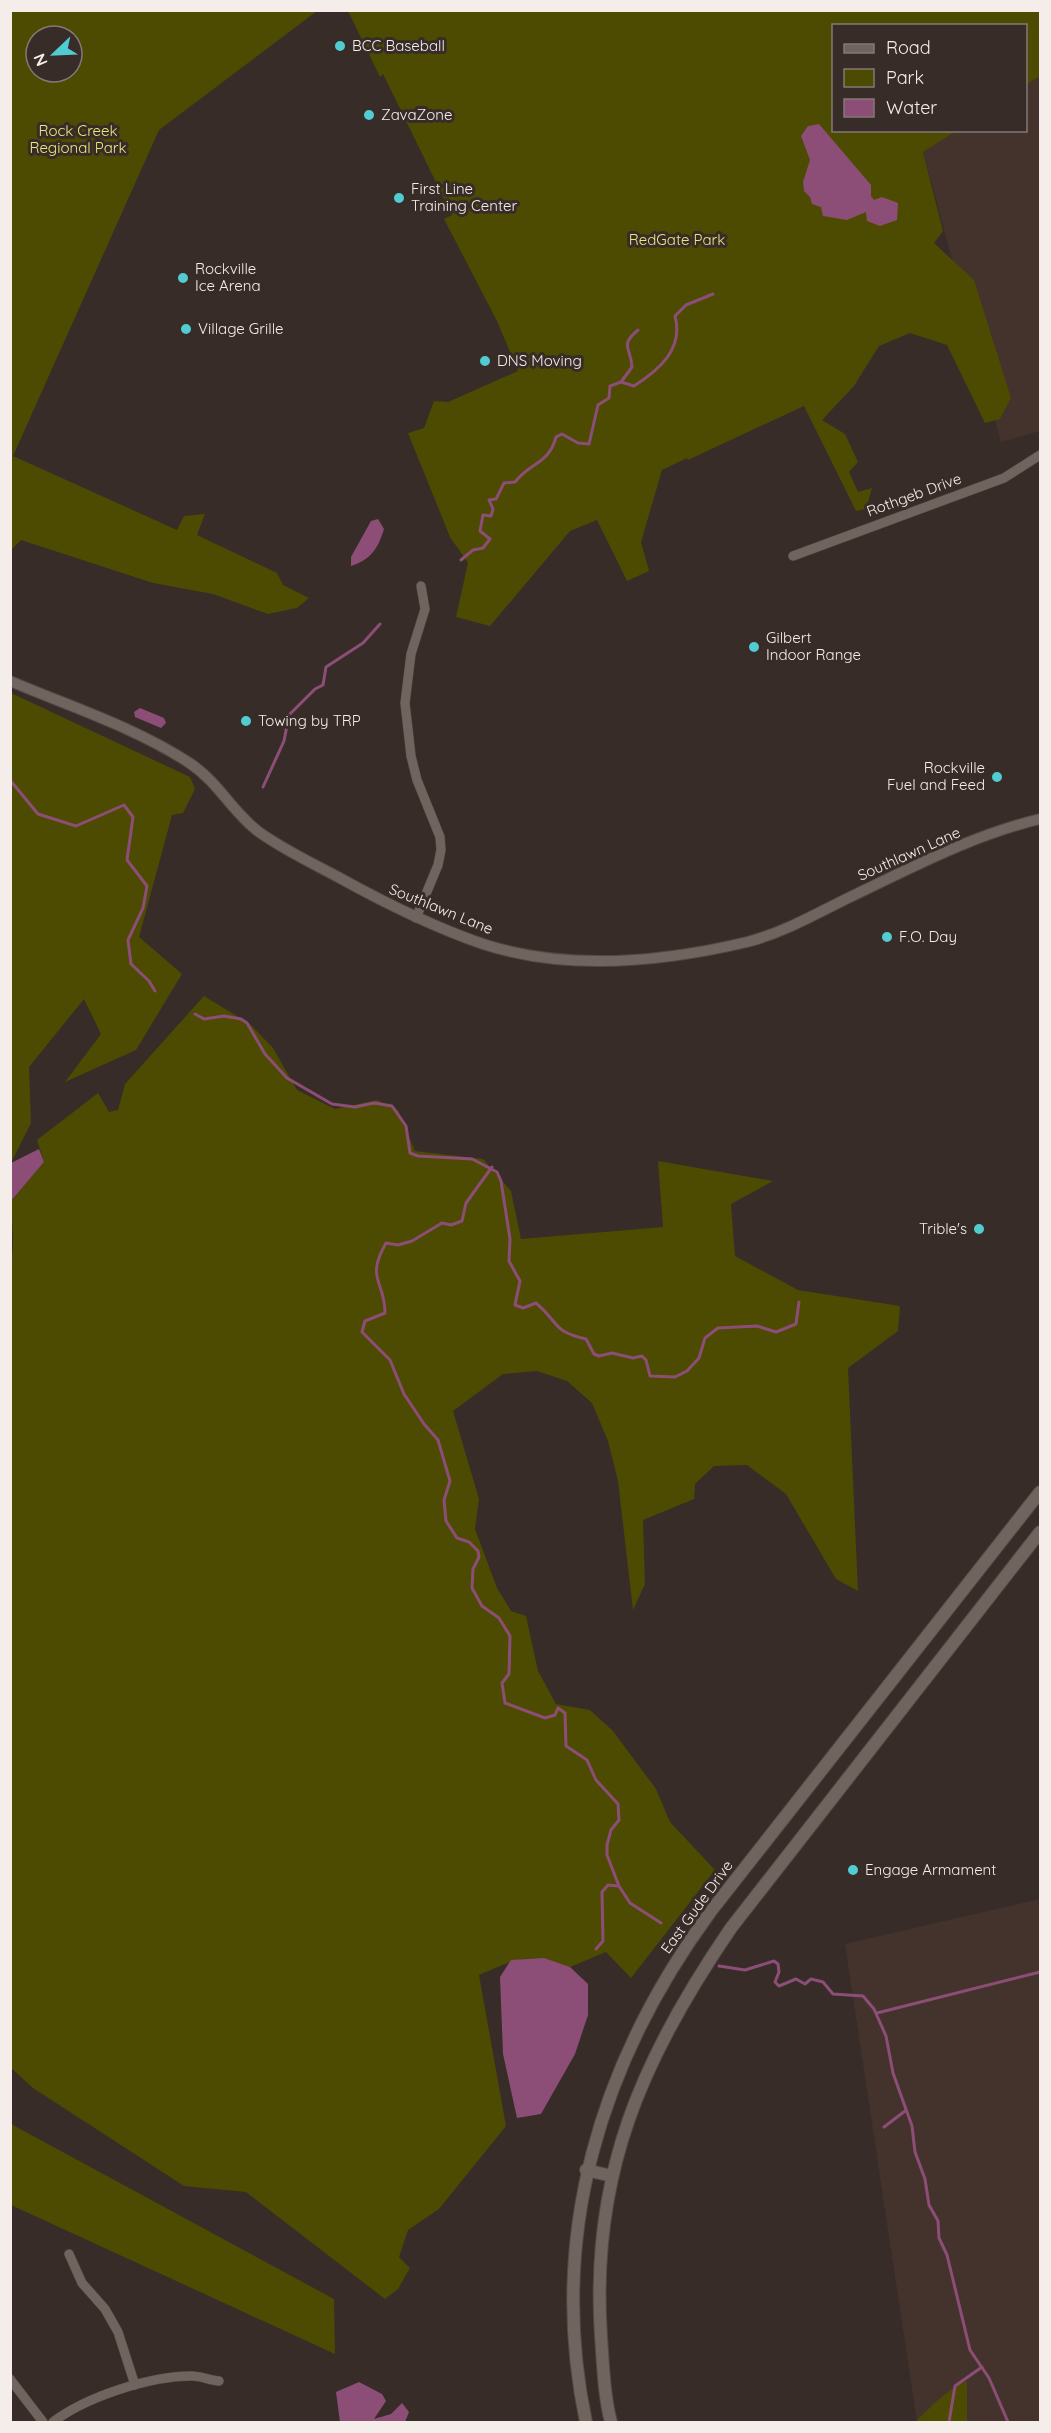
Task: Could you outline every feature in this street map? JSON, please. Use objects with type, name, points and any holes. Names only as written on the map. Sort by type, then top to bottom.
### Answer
[{"type":"main road","name":"East Gude Drive","points":[[586,2422],[573,2338],[576,2251],[586,2170],[600,2122],[625,2057],[653,1998],[682,1950],[745,1866],[1041,1492]]},
{"type":"main road","points":[[611,2422],[603,2356],[600,2276],[604,2223],[612,2176],[627,2126],[657,2048],[698,1977],[731,1928],[1041,1532]]},
{"type":"main road","points":[[586,2170],[612,2176]]},
{"type":"street","name":"Rothgeb Drive","points":[[794,556],[1004,478],[1041,455]]},
{"type":"street","points":[[416,918],[438,866],[441,850],[435,821],[413,764],[405,703],[411,654],[425,609],[421,586]]},
{"type":"street","name":"Southlawn Lane","points":[[10,681],[144,738],[191,764],[216,785],[240,816],[260,833],[364,892],[416,918],[485,945],[553,958],[630,962],[748,942],[788,928],[928,859],[1014,825],[1041,819]]},
{"type":"street","points":[[69,2254],[82,2283],[105,2309],[118,2332],[128,2357],[135,2385]]},
{"type":"street","points":[[53,2422],[74,2407],[135,2385],[192,2376],[219,2381]]},
{"type":"street","points":[[10,2379],[43,2422]]},
{"type":"shaded area","points":[[1040,76],[1040,431],[1001,442],[923,151],[954,132],[1027,132],[1027,84]]},
{"type":"shaded area","points":[[1040,1899],[1040,2422],[917,2422],[845,1944]]},
{"type":"green space","name":"Rock Creek Regional Park","points":[[10,11],[317,11],[159,130],[13,456],[177,530],[184,516],[205,514],[197,535],[277,573],[283,585],[309,598],[297,608],[268,614],[213,594],[153,583],[21,540],[11,550]]},
{"type":"green space","name":"RedGate Park","points":[[348,11],[1040,11],[1040,76],[1027,84],[1027,24],[832,24],[832,132],[954,132],[923,152],[943,231],[934,243],[974,280],[1011,398],[1000,419],[985,423],[947,345],[910,333],[879,346],[854,386],[822,420],[845,434],[858,462],[849,472],[858,492],[872,488],[866,509],[856,511],[804,406],[662,470],[641,542],[649,571],[627,581],[597,520],[570,531],[490,626],[456,617],[468,563],[450,537],[408,433],[424,428],[434,401],[448,402],[518,371],[497,321],[444,219],[452,215],[383,74],[380,77]]},
{"type":"green space","points":[[11,693],[190,777],[195,789],[183,813],[172,815],[139,937],[182,974],[136,1050],[65,1082],[101,1034],[84,999],[29,1067],[31,1123],[11,1163]]},
{"type":"green space","points":[[204,996],[250,1024],[273,1048],[297,1090],[335,1109],[377,1100],[398,1110],[415,1151],[483,1159],[511,1191],[521,1239],[663,1227],[658,1161],[773,1181],[731,1204],[735,1256],[798,1290],[900,1306],[898,1331],[848,1368],[858,1591],[836,1579],[786,1494],[747,1465],[714,1466],[695,1484],[694,1499],[643,1520],[645,1584],[633,1610],[618,1481],[608,1441],[592,1403],[567,1381],[537,1371],[503,1374],[453,1411],[479,1499],[475,1529],[497,1588],[511,1611],[526,1616],[538,1671],[556,1704],[590,1710],[613,1731],[656,1789],[670,1822],[715,1870],[631,1978],[606,1952],[570,1967],[544,1960],[524,1959],[479,1975],[506,2126],[439,2209],[408,2230],[399,2257],[410,2268],[398,2289],[385,2299],[246,2192],[184,2186],[33,2088],[11,2068],[10,1261],[13,1242],[11,1201],[44,1162],[37,1140],[98,1093],[109,1112],[118,1110],[125,1084]]},
{"type":"green space","points":[[11,2124],[334,2299],[335,2354],[11,2205]]},
{"type":"green space","points":[[967,2381],[967,2422],[915,2422],[946,2394]]},
{"type":"water","points":[[819,124],[871,185],[871,196],[874,200],[882,197],[898,203],[897,220],[880,226],[867,221],[866,212],[847,220],[823,216],[821,207],[812,204],[810,197],[804,191],[803,182],[810,160],[801,136],[808,126]]},
{"type":"water","points":[[378,519],[384,529],[376,548],[368,557],[351,566],[351,557],[371,521]]},
{"type":"water","points":[[140,708],[164,718],[166,723],[161,728],[135,717],[134,712]]},
{"type":"water","points":[[39,1149],[44,1162],[11,1201],[11,1163]]},
{"type":"water","points":[[544,1958],[570,1967],[588,1984],[588,2015],[575,2054],[541,2114],[517,2118],[503,2054],[500,1977],[511,1960]]},
{"type":"water","points":[[359,2382],[382,2394],[386,2401],[374,2419],[391,2414],[402,2403],[409,2412],[405,2422],[340,2422],[336,2392]]},
{"type":"waterway","points":[[461,560],[473,550],[483,548],[490,539],[480,531],[483,515],[491,516],[493,509],[489,500],[496,499],[504,483],[515,482],[544,458],[549,453],[556,437],[562,434],[578,443],[589,444],[598,405],[609,398],[610,386],[621,382],[634,386],[660,366],[673,348],[676,339],[675,316],[686,305],[713,294]]},
{"type":"waterway","points":[[621,382],[632,367],[627,343],[638,330]]},
{"type":"waterway","points":[[263,787],[284,741],[289,715],[315,689],[323,685],[326,667],[363,643],[380,624]]},
{"type":"waterway","points":[[10,780],[38,814],[76,826],[124,805],[133,817],[127,860],[147,886],[143,908],[128,940],[131,964],[149,981],[155,991]]},
{"type":"waterway","points":[[195,1014],[204,1019],[224,1016],[241,1019],[247,1023],[265,1054],[287,1078],[332,1104],[355,1107],[374,1103],[392,1106],[406,1126],[410,1153],[418,1156],[472,1159],[497,1172],[501,1181],[510,1239],[509,1261],[520,1281],[515,1305],[523,1308],[536,1303],[561,1329],[586,1339],[594,1354],[599,1356],[612,1353],[633,1358],[642,1356],[646,1360],[650,1376],[675,1377],[687,1371],[699,1358],[705,1338],[718,1328],[757,1326],[776,1332],[796,1324],[799,1302]]},
{"type":"waterway","points":[[492,1167],[466,1203],[462,1221],[451,1225],[442,1223],[412,1241],[398,1245],[386,1243],[380,1255],[376,1273],[385,1313],[365,1321],[362,1332],[390,1360],[404,1394],[438,1440],[450,1481],[444,1500],[446,1521],[457,1538],[469,1542],[478,1551],[479,1557],[473,1569],[472,1588],[482,1606],[499,1618],[510,1636],[509,1674],[502,1683],[505,1703],[545,1718],[555,1715],[558,1708],[565,1713],[566,1746],[587,1760],[596,1780],[618,1804],[619,1820],[611,1830],[607,1855],[619,1886],[630,1903],[661,1923]]},
{"type":"waterway","points":[[596,1949],[603,1941],[602,1892],[608,1885],[618,1886]]},
{"type":"waterway","points":[[719,1966],[745,1970],[774,1961],[778,1964],[779,1972],[775,1982],[779,1986],[796,1979],[805,1984],[811,1979],[823,1982],[833,1994],[863,1996],[874,2009],[886,2036],[893,2073],[912,2126],[915,2152],[925,2179],[929,2205],[938,2221],[939,2238],[947,2255],[970,2350],[989,2378],[1008,2422]]},
{"type":"waterway","points":[[877,2013],[1040,1972]]},
{"type":"waterway","points":[[884,2127],[905,2111]]},
{"type":"waterway","points":[[949,2422],[955,2386],[982,2367]]},
{"type":"place","name":"BCC Baseball","points":[[340,46]]},
{"type":"place","name":"ZavaZone","points":[[369,115]]},
{"type":"place","name":"First Line Training Center","points":[[399,198]]},
{"type":"place","name":"Rockville Ice Arena","points":[[183,278]]},
{"type":"place","name":"Village Grille","points":[[186,329]]},
{"type":"place","name":"DNS Moving","points":[[485,361]]},
{"type":"place","name":"Gilbert Indoor Range","points":[[754,647]]},
{"type":"place","name":"Towing by TRP","points":[[246,721]]},
{"type":"place","name":"Rockville Fuel and Feed","points":[[997,777]]},
{"type":"place","name":"F.O. Day","points":[[887,937]]},
{"type":"place","name":"Trible's","points":[[979,1229]]},
{"type":"place","name":"Engage Armament","points":[[853,1870]]}]
